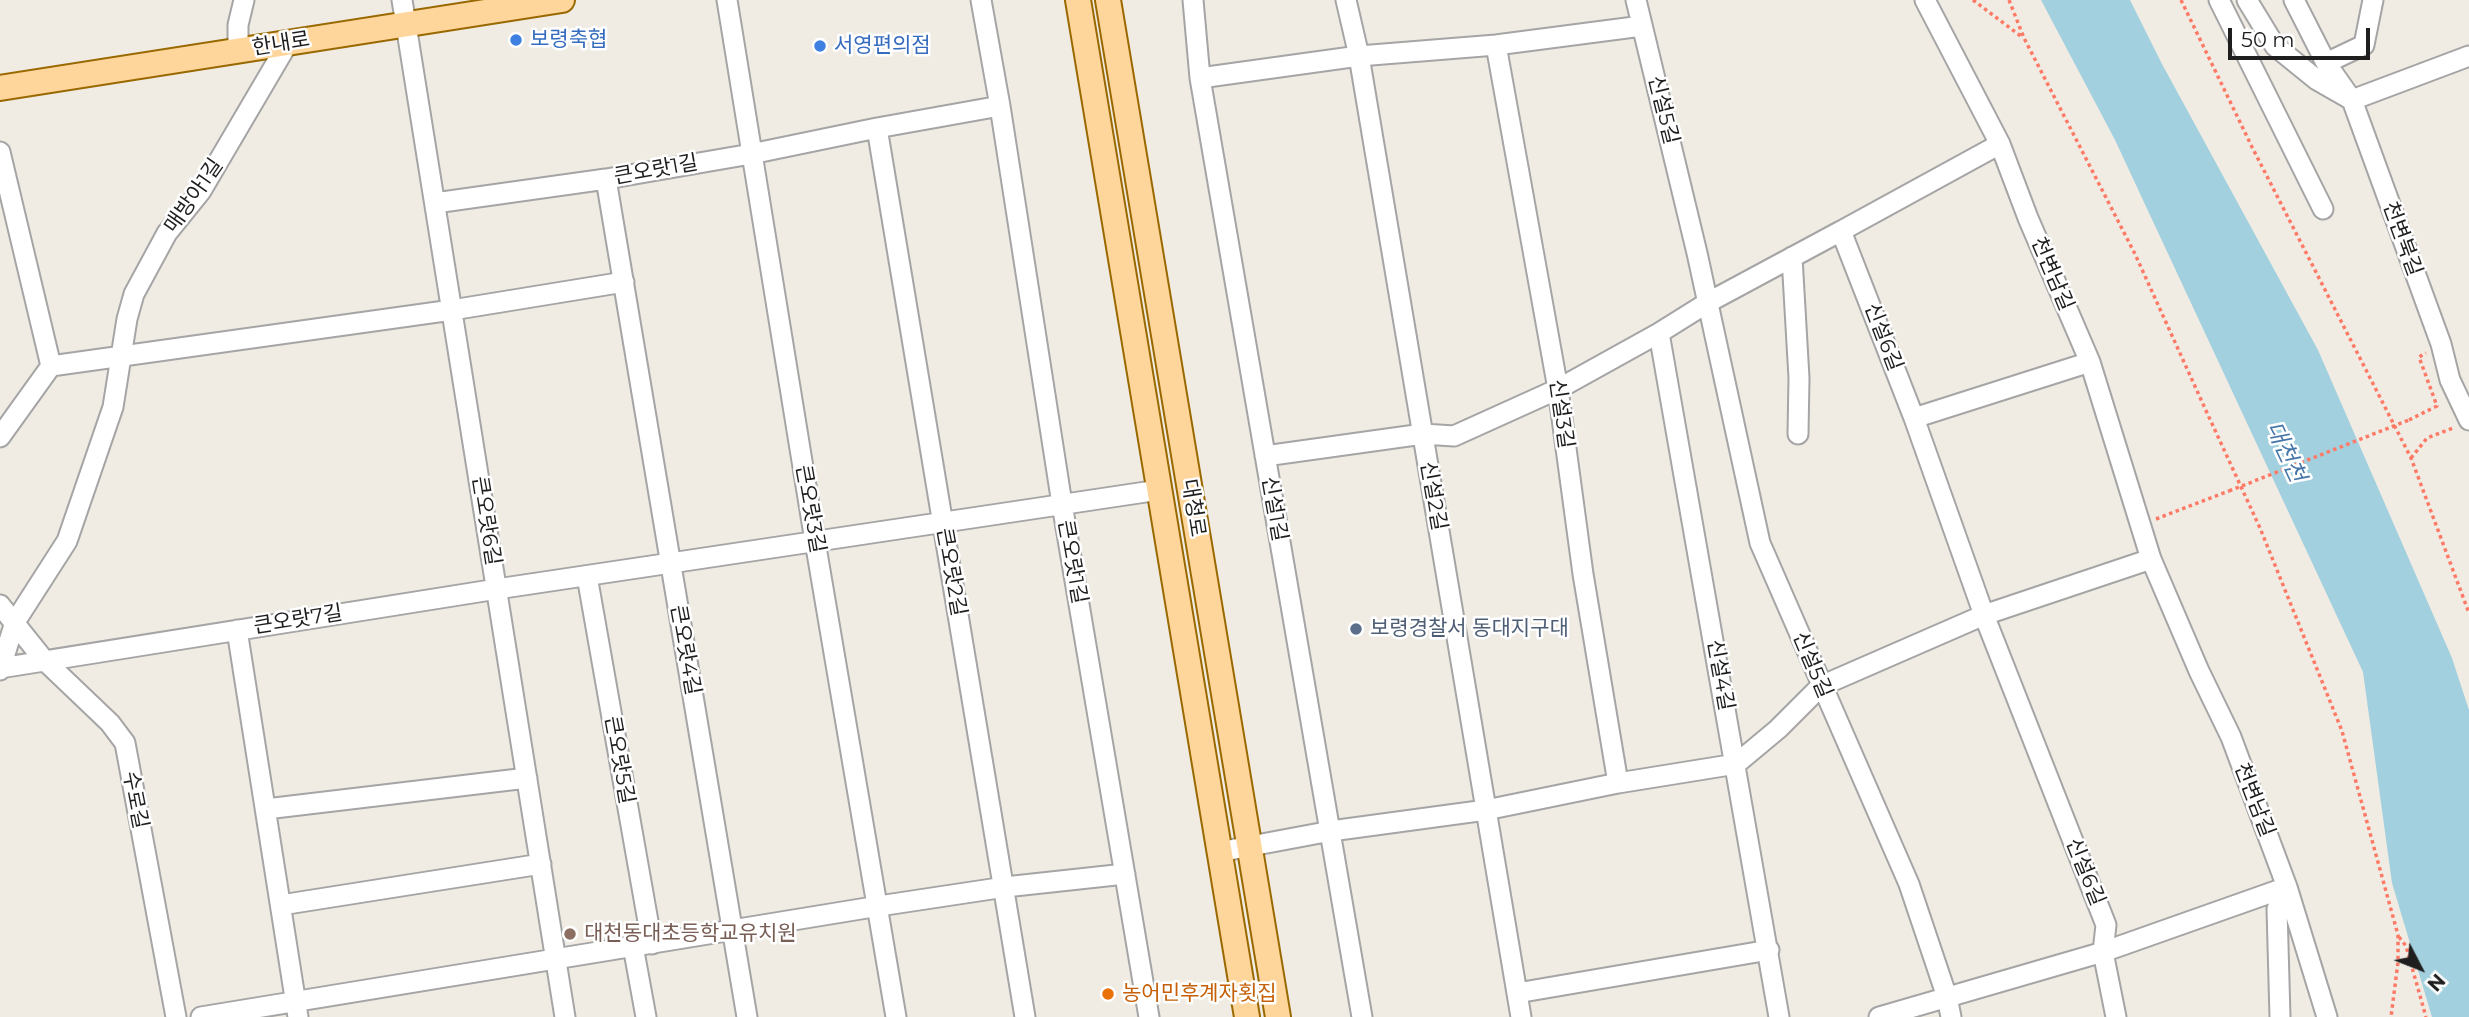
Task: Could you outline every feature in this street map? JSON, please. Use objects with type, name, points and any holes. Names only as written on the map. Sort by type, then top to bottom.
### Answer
[{"type":"main road","name":"한내로","points":[[0,88],[562,0]]},
{"type":"main road","name":"대청로","points":[[1078,0],[1247,1017]]},
{"type":"main road","name":"대청로","points":[[1108,0],[1278,1017]]},
{"type":"street","points":[[238,51],[238,24],[244,0]]},
{"type":"street","name":"큰오랏6길","points":[[402,0],[565,1017]]},
{"type":"street","name":"큰오랏3길","points":[[727,0],[896,1017]]},
{"type":"street","name":"큰오랏1길","points":[[981,0],[1062,504],[1149,1017]]},
{"type":"street","name":"신설1길","points":[[1193,0],[1200,78],[1362,1017]]},
{"type":"street","name":"신설2길","points":[[1346,0],[1359,56],[1521,1017]]},
{"type":"street","name":"신설5길","points":[[1636,0],[1740,444],[1760,543],[1909,884],[1947,997],[1951,1017]]},
{"type":"street","name":"천변남길","points":[[1925,0],[2000,144],[2028,218],[2090,362],[2151,559],[2199,671],[2231,737],[2287,887],[2327,1017]]},
{"type":"street","points":[[2219,0],[2323,209]]},
{"type":"street","points":[[2247,0],[2275,46],[2317,80],[2352,100],[2469,56]]},
{"type":"street","name":"천변북길","points":[[2294,0],[2326,63],[2352,100],[2441,344],[2464,423]]},
{"type":"street","points":[[2326,63],[2364,46],[2373,0]]},
{"type":"street","points":[[1200,78],[1359,56],[1496,45],[1642,26]]},
{"type":"street","name":"매방아1길","points":[[15,622],[67,541],[113,407],[123,357],[127,318],[134,294],[167,233],[201,191],[288,43]]},
{"type":"street","name":"신설3길","points":[[1496,45],[1558,389],[1583,573],[1618,783]]},
{"type":"street","name":"큰오랏1길","points":[[435,203],[606,179],[1000,106]]},
{"type":"street","name":"큰오랏2길","points":[[877,128],[1025,1017]]},
{"type":"street","points":[[1265,456],[1423,434],[1454,436],[1558,389],[1707,303],[2000,144]]},
{"type":"street","points":[[0,152],[51,366]]},
{"type":"street","name":"큰오랏4길","points":[[606,179],[747,1017]]},
{"type":"street","name":"신설6길","points":[[1841,230],[1914,418],[1983,615],[2106,925],[2103,952],[2116,1017]]},
{"type":"street","points":[[1792,257],[1799,378],[1798,434]]},
{"type":"street","points":[[0,437],[51,366],[452,310],[624,282]]},
{"type":"street","name":"신설4길","points":[[1659,333],[1779,1017]]},
{"type":"street","points":[[1914,418],[2090,362]]},
{"type":"street","points":[[2450,380],[2469,371]]},
{"type":"street","name":"큰오랏7길","points":[[297,1009],[237,630],[1159,490]]},
{"type":"street","points":[[1219,852],[1331,831],[1486,810],[1618,783],[1735,764],[1778,729],[1821,685],[1983,615],[2151,559]]},
{"type":"street","name":"큰오랏5길","points":[[587,576],[643,945],[646,1017]]},
{"type":"street","name":"수로길","points":[[0,605],[44,660],[110,723],[125,743],[176,1017]]},
{"type":"street","points":[[15,622],[0,668],[237,630]]},
{"type":"street","points":[[266,809],[527,778]]},
{"type":"street","points":[[281,905],[541,864]]},
{"type":"street","points":[[201,1017],[297,1009],[556,960],[879,906],[1005,887],[1125,874]]},
{"type":"street","points":[[1880,1017],[2103,952],[2287,887]]},
{"type":"street","points":[[2280,1017],[2277,909],[2287,887]]},
{"type":"street","points":[[1517,993],[1769,950]]},
{"type":"path","points":[[1973,0],[2024,38]]},
{"type":"path","points":[[2009,0],[2024,38],[2135,254],[2260,528],[2342,732],[2398,935],[2398,961],[2391,1017]]},
{"type":"path","points":[[2181,0],[2252,147],[2411,458],[2469,613]]},
{"type":"path","points":[[2141,525],[2409,420],[2437,406],[2419,357],[2441,344]]},
{"type":"path","points":[[2411,458],[2427,438],[2464,423]]},
{"type":"path","points":[[2398,935],[2406,946],[2426,1017]]},
{"type":"water","name":"대천천","points":[[2041,0],[2130,0],[2318,350],[2452,658],[2469,710],[2469,1017],[2432,1017],[2392,883],[2363,672],[2115,140]]},
{"type":"place","name":"보령축협","points":[[516,40]]},
{"type":"place","name":"서영편의점","points":[[820,46]]},
{"type":"place","name":"보령경찰서 동대지구대","points":[[1356,629]]},
{"type":"place","name":"대천동대초등학교유치원","points":[[570,934]]},
{"type":"place","name":"농어민후계자횟집","points":[[1108,994]]}]
